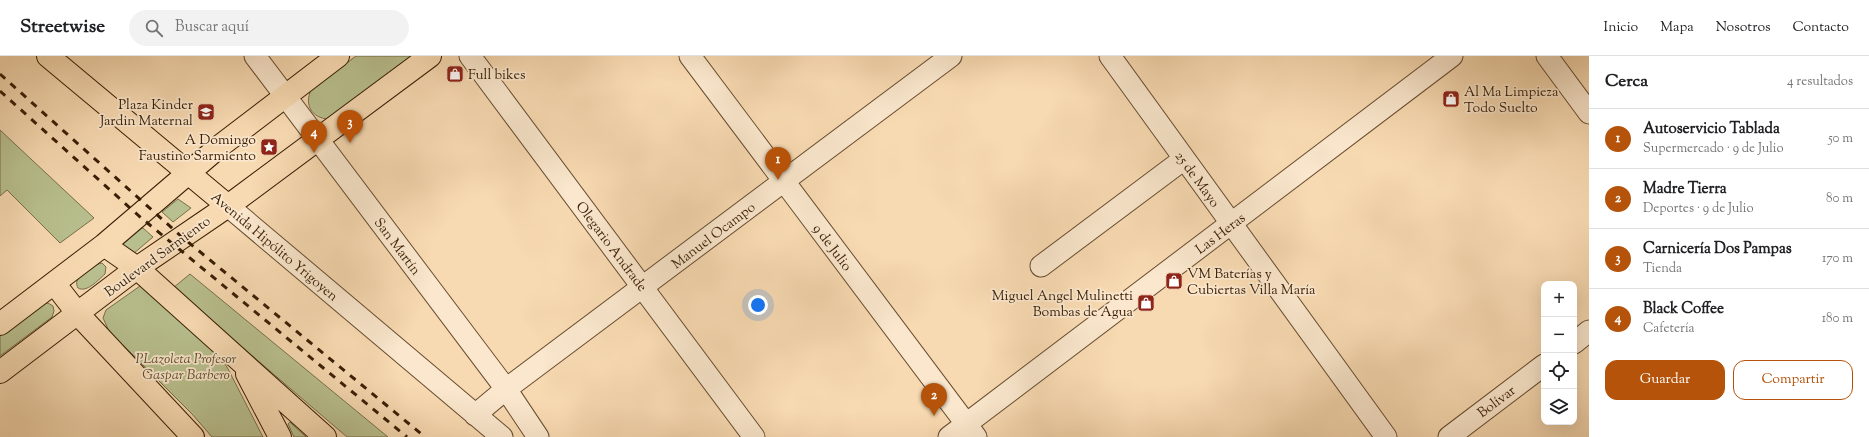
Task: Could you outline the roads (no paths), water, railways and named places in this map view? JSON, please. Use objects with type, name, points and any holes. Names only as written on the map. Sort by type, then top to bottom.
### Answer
[{"type":"main road","name":"Avenida Hipólito Yrigoyen","points":[[48,56],[228,206]]},
{"type":"main road","points":[[0,324],[104,245],[220,146],[338,56]]},
{"type":"main road","name":"Boulevard Sarmiento","points":[[0,372],[137,268],[228,206],[430,56]]},
{"type":"main road","points":[[104,245],[137,268],[324,437]]},
{"type":"main road","points":[[54,283],[78,314],[191,436]]},
{"type":"main road","points":[[240,361],[280,437]]},
{"type":"street","name":"San Martín","points":[[255,56],[506,389],[538,437]]},
{"type":"street","name":"Olegario Andrade","points":[[470,56],[754,437]]},
{"type":"street","name":"9 de Julio","points":[[690,56],[972,430]]},
{"type":"street","name":"Manuel Ocampo","points":[[475,415],[506,389],[643,288],[951,56]]},
{"type":"street","name":"25 de Mayo","points":[[1110,56],[1386,437]]},
{"type":"street","name":"Las Heras","points":[[949,437],[972,430],[1231,224],[1452,56]]},
{"type":"street","points":[[1547,56],[1589,113]]},
{"type":"street","points":[[1041,266],[1184,159]]},
{"type":"street","name":"Avenida Hipólito Yrigoyen","points":[[228,206],[502,437]]},
{"type":"street","points":[[1577,341],[1589,331]]},
{"type":"street","name":"Bolívar","points":[[1449,437],[1541,367]]},
{"type":"railway","points":[[0,74],[182,237],[425,437]]},
{"type":"railway","points":[[0,91],[139,216],[407,437]]},
{"type":"place","name":"Full bikes","points":[[455,74]]},
{"type":"place","name":"Al Ma Limpieza Todo Suelto","points":[[1451,99]]},
{"type":"place","name":"Plaza Kinder Jardin Maternal","points":[[206,112]]},
{"type":"place","name":"Carnicería Dos Pampas","points":[[350,143]]},
{"type":"place","name":"A Domingo Faustino Sarmiento","points":[[269,147]]},
{"type":"place","name":"Black Coffee","points":[[314,153]]},
{"type":"place","name":"Autoservicio Tablada","points":[[778,180]]},
{"type":"place","name":"VM Baterías y Cubiertas Villa María","points":[[1174,281]]},
{"type":"place","name":"Miguel Angel Mulinetti Bombas de Agua","points":[[1146,303]]},
{"type":"place","name":"Madre Tierra","points":[[934,416]]},
{"type":"park label","name":"PLazoleta Profesor Gaspar Barbero","points":[[186,366]]}]
